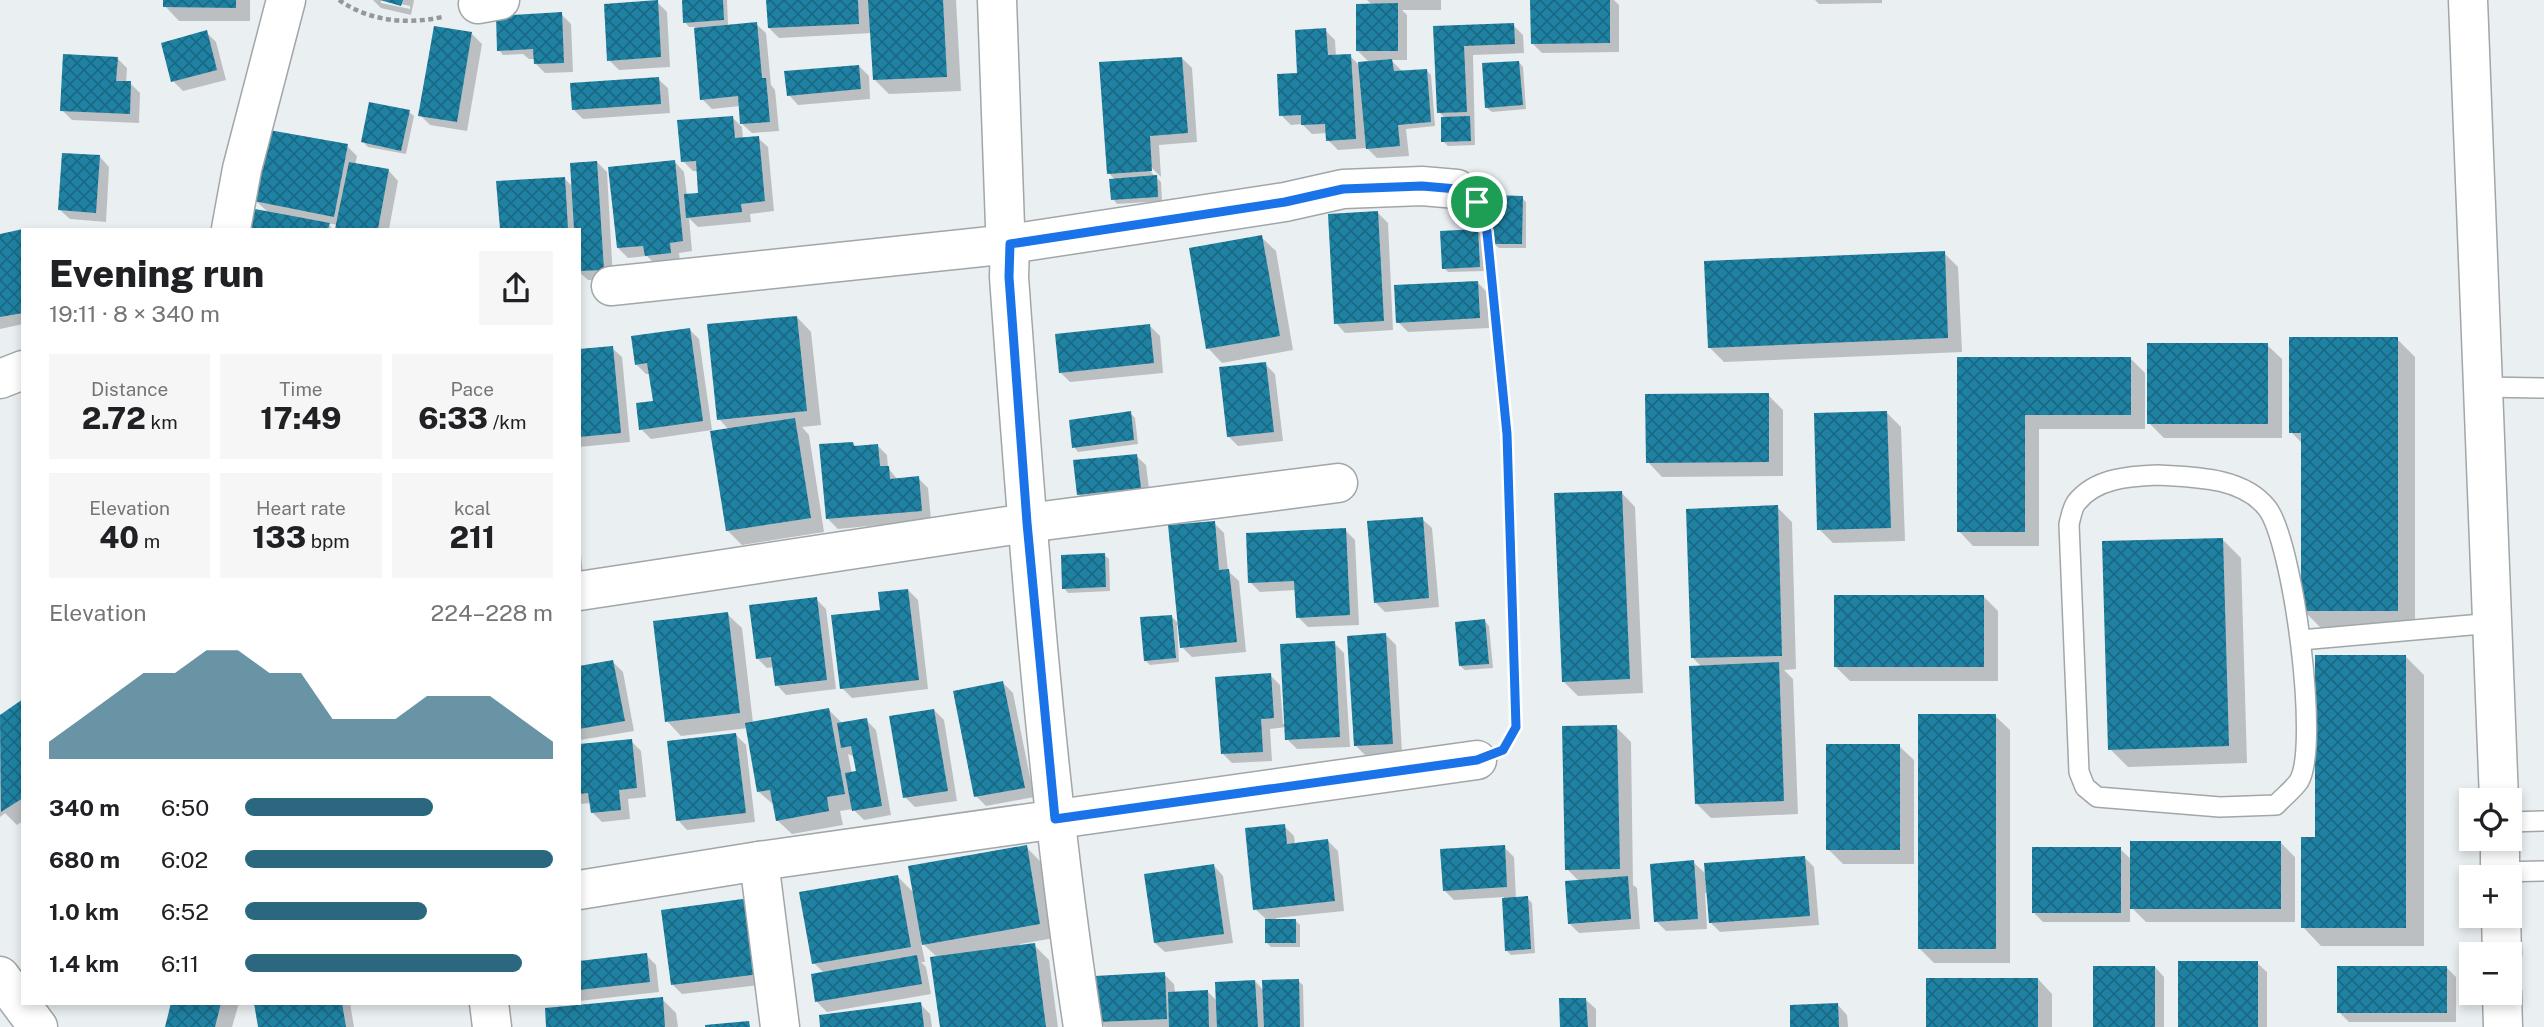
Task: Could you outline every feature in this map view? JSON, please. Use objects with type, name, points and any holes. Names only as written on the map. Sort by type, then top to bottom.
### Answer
[{"type":"street","points":[[231,228],[242,169],[286,0]]},
{"type":"street","points":[[997,0],[1006,226],[1010,244],[1009,277],[1027,523],[1055,819],[1083,1027]]},
{"type":"street","points":[[2468,0],[2499,788]]},
{"type":"street","points":[[611,286],[1010,244],[1285,202],[1343,189],[1422,186],[1457,189]]},
{"type":"street","points":[[0,379],[21,371]]},
{"type":"street","points":[[581,591],[1027,523],[1338,483]]},
{"type":"street","points":[[581,890],[759,861],[1477,760]]},
{"type":"street","points":[[759,861],[780,1027]]},
{"type":"street","points":[[0,976],[21,1004]]},
{"type":"street","points":[[22,1005],[38,1027]]},
{"type":"street","points":[[489,1005],[492,1027]]},
{"type":"street","points":[[2502,1005],[2503,1027]]},
{"type":"lane","points":[[2481,387],[2544,388]]},
{"type":"lane","points":[[2119,477],[2202,477],[2250,491],[2268,509],[2277,528],[2286,556],[2301,639],[2306,742],[2300,780],[2276,804],[2220,807],[2097,797],[2085,787],[2077,750],[2070,524],[2075,505],[2089,491],[2119,477]]},
{"type":"lane","points":[[2301,639],[2493,623]]},
{"type":"lane","points":[[2522,822],[2544,821]]},
{"type":"lane","points":[[2500,862],[2544,871]]},
{"type":"path","points":[[339,0],[372,18],[423,22],[450,16],[486,1]]},
{"type":"path","points":[[1457,189],[1477,202],[1487,232],[1507,434],[1516,727],[1503,750],[1477,760]]},
{"type":"building","points":[[163,0],[236,0],[236,8],[163,7]]},
{"type":"building","points":[[380,0],[403,0],[401,6]]},
{"type":"building","points":[[658,0],[661,57],[607,61],[604,4]]},
{"type":"building","points":[[682,0],[723,0],[724,20],[683,23]]},
{"type":"building","points":[[766,0],[858,0],[859,24],[768,28]]},
{"type":"building","points":[[868,0],[943,0],[947,77],[873,80]]},
{"type":"building","points":[[1530,0],[1610,0],[1610,43],[1531,44]]},
{"type":"building","points":[[1398,3],[1398,51],[1356,51],[1356,4]]},
{"type":"building","points":[[562,12],[564,63],[534,64],[533,49],[497,51],[496,16]]},
{"type":"building","points":[[757,22],[762,78],[766,78],[770,122],[740,124],[738,96],[700,100],[694,28]]},
{"type":"building","points":[[1514,23],[1515,44],[1464,46],[1467,112],[1437,113],[1433,26]]},
{"type":"building","points":[[434,26],[472,32],[457,122],[418,116]]},
{"type":"building","points":[[1326,28],[1328,55],[1351,54],[1356,139],[1326,141],[1325,124],[1301,125],[1301,115],[1279,116],[1277,74],[1297,73],[1295,30]]},
{"type":"building","points":[[207,30],[217,70],[171,82],[161,43]]},
{"type":"building","points":[[63,54],[118,57],[116,81],[131,81],[130,114],[60,111]]},
{"type":"building","points":[[1182,57],[1188,133],[1150,136],[1152,171],[1107,174],[1099,62]]},
{"type":"building","points":[[1392,59],[1394,71],[1427,69],[1431,122],[1398,125],[1400,146],[1366,149],[1358,62]]},
{"type":"building","points":[[1519,61],[1523,105],[1485,108],[1482,63]]},
{"type":"building","points":[[859,65],[861,89],[787,96],[784,71]]},
{"type":"building","points":[[659,77],[661,104],[572,110],[570,83]]},
{"type":"building","points":[[369,102],[410,110],[401,151],[361,142]]},
{"type":"building","points":[[733,116],[735,138],[759,136],[765,201],[741,204],[742,212],[686,218],[684,194],[698,193],[696,161],[681,162],[677,120]]},
{"type":"building","points":[[1470,116],[1471,141],[1441,142],[1441,117]]},
{"type":"building","points":[[269,130],[348,144],[334,217],[254,201]]},
{"type":"building","points":[[62,153],[100,155],[96,213],[58,210]]},
{"type":"building","points":[[675,160],[683,241],[670,243],[671,253],[645,256],[643,246],[617,248],[608,167]]},
{"type":"building","points":[[597,161],[604,270],[581,271],[581,228],[574,228],[570,163]]},
{"type":"building","points":[[349,162],[389,169],[378,228],[335,228]]},
{"type":"building","points":[[1157,175],[1158,197],[1111,200],[1109,179]]},
{"type":"building","points":[[565,177],[568,228],[500,228],[496,181]]},
{"type":"building","points":[[1493,195],[1523,196],[1522,244],[1493,244]]},
{"type":"building","points":[[255,209],[330,223],[328,228],[251,228]]},
{"type":"building","points":[[1378,211],[1384,321],[1334,324],[1328,214]]},
{"type":"building","points":[[21,229],[21,313],[0,317],[0,234]]},
{"type":"building","points":[[1478,229],[1480,267],[1442,269],[1440,231]]},
{"type":"building","points":[[1262,235],[1280,336],[1206,349],[1189,248]]},
{"type":"building","points":[[1945,251],[1948,338],[1708,348],[1704,261]]},
{"type":"building","points":[[1478,281],[1480,318],[1396,323],[1394,285]]},
{"type":"building","points":[[797,316],[807,411],[717,420],[707,324]]},
{"type":"building","points":[[1150,324],[1154,363],[1059,373],[1055,334]]},
{"type":"building","points":[[690,328],[703,421],[639,430],[636,403],[653,401],[647,363],[635,365],[631,336]]},
{"type":"building","points":[[2289,337],[2398,337],[2398,611],[2301,611],[2301,433],[2289,433]]},
{"type":"building","points":[[2147,343],[2268,343],[2268,424],[2147,424]]},
{"type":"building","points":[[613,346],[621,433],[581,437],[581,349]]},
{"type":"building","points":[[1957,357],[2131,357],[2131,415],[2025,415],[2025,532],[1957,532]]},
{"type":"building","points":[[1266,362],[1274,432],[1227,437],[1219,367]]},
{"type":"building","points":[[1769,393],[1769,462],[1646,463],[1645,394]]},
{"type":"building","points":[[1131,411],[1134,440],[1072,448],[1069,420]]},
{"type":"building","points":[[1887,411],[1891,528],[1817,530],[1814,413]]},
{"type":"building","points":[[795,418],[811,518],[726,531],[710,431]]},
{"type":"building","points":[[853,442],[854,446],[878,444],[880,466],[889,466],[890,479],[919,476],[922,511],[826,519],[819,444]]},
{"type":"building","points":[[1137,454],[1141,488],[1077,495],[1073,460]]},
{"type":"building","points":[[1622,491],[1630,679],[1562,682],[1554,493]]},
{"type":"building","points":[[1778,505],[1782,656],[1691,658],[1686,509]]},
{"type":"building","points":[[1423,517],[1429,598],[1374,603],[1367,521]]},
{"type":"building","points":[[1215,521],[1219,570],[1229,569],[1237,642],[1180,648],[1168,525]]},
{"type":"building","points":[[1346,528],[1350,615],[1296,618],[1294,581],[1248,583],[1246,533]]},
{"type":"building","points":[[2223,538],[2229,746],[2108,750],[2102,541]]},
{"type":"building","points":[[1105,553],[1106,587],[1062,589],[1061,555]]},
{"type":"building","points":[[908,589],[919,680],[840,689],[831,615],[880,610],[878,592]]},
{"type":"building","points":[[1834,595],[1984,595],[1984,667],[1834,667]]},
{"type":"building","points":[[817,597],[827,680],[775,686],[771,657],[756,659],[749,605]]},
{"type":"building","points":[[728,612],[740,713],[665,722],[653,621]]},
{"type":"building","points":[[1172,615],[1176,658],[1144,661],[1140,617]]},
{"type":"building","points":[[1485,619],[1489,664],[1459,666],[1455,622]]},
{"type":"building","points":[[1386,633],[1393,744],[1354,746],[1347,636]]},
{"type":"building","points":[[1335,641],[1340,737],[1285,740],[1280,644]]},
{"type":"building","points":[[2315,655],[2406,655],[2406,928],[2301,928],[2301,837],[2315,837]]},
{"type":"building","points":[[613,660],[625,721],[581,729],[581,666]]},
{"type":"building","points":[[1779,662],[1784,801],[1695,804],[1689,666]]},
{"type":"building","points":[[1271,673],[1274,718],[1261,719],[1263,752],[1221,754],[1215,677]]},
{"type":"building","points":[[1003,681],[1025,788],[974,797],[953,691]]},
{"type":"building","points":[[21,700],[21,799],[1,812],[0,715]]},
{"type":"building","points":[[829,708],[845,794],[827,797],[829,811],[776,821],[770,790],[757,792],[745,723]]},
{"type":"building","points":[[934,709],[948,791],[903,798],[889,716]]},
{"type":"building","points":[[1918,714],[1996,714],[1996,949],[1918,949]]},
{"type":"building","points":[[867,718],[882,806],[852,811],[845,773],[856,771],[851,746],[841,748],[837,723]]},
{"type":"building","points":[[1617,725],[1620,869],[1565,870],[1562,726]]},
{"type":"building","points":[[736,733],[746,813],[676,821],[667,741]]},
{"type":"building","points":[[632,739],[637,788],[619,790],[621,810],[591,813],[588,793],[581,794],[581,744]]},
{"type":"building","points":[[1826,744],[1900,744],[1900,850],[1826,850]]},
{"type":"building","points":[[1285,824],[1287,844],[1328,839],[1335,901],[1253,910],[1245,828]]},
{"type":"building","points":[[2130,841],[2281,841],[2281,909],[2130,909]]},
{"type":"building","points":[[1027,845],[1040,924],[922,945],[908,866]]},
{"type":"building","points":[[1505,845],[1507,887],[1443,891],[1440,849]]},
{"type":"building","points":[[2032,847],[2121,847],[2121,913],[2032,913]]},
{"type":"building","points":[[1805,856],[1810,916],[1709,923],[1704,863]]},
{"type":"building","points":[[1694,860],[1698,919],[1654,922],[1650,864]]},
{"type":"building","points":[[1214,864],[1224,934],[1154,943],[1144,874]]},
{"type":"building","points":[[898,875],[911,947],[812,964],[799,892]]},
{"type":"building","points":[[1628,876],[1631,919],[1568,924],[1565,881]]},
{"type":"building","points":[[1528,896],[1531,949],[1505,951],[1502,898]]},
{"type":"building","points":[[750,898],[760,974],[671,985],[661,910]]},
{"type":"building","points":[[1265,919],[1296,919],[1296,943],[1265,943]]},
{"type":"building","points":[[1035,943],[1046,1027],[940,1027],[930,957]]},
{"type":"building","points":[[647,953],[650,982],[581,990],[581,961]]},
{"type":"building","points":[[917,955],[922,984],[815,1002],[811,974]]},
{"type":"building","points":[[2178,961],[2258,961],[2258,1027],[2178,1027]]},
{"type":"building","points":[[2093,966],[2155,966],[2155,1027],[2093,1027]]},
{"type":"building","points":[[2337,966],[2447,966],[2447,1013],[2337,1013]]},
{"type":"building","points":[[1165,972],[1167,1019],[1097,1022],[1095,976]]},
{"type":"building","points":[[1926,978],[2038,978],[2038,1027],[1926,1027]]},
{"type":"building","points":[[1299,979],[1300,1027],[1264,1027],[1262,980]]},
{"type":"building","points":[[1255,980],[1258,1027],[1217,1027],[1215,982]]},
{"type":"building","points":[[1208,990],[1209,1027],[1169,1027],[1168,992]]},
{"type":"building","points":[[663,997],[665,1027],[546,1027],[545,1008]]},
{"type":"building","points":[[1559,998],[1586,998],[1588,1027],[1560,1027]]},
{"type":"building","points":[[921,1002],[924,1027],[820,1027],[819,1015]]},
{"type":"building","points":[[1838,1003],[1839,1027],[1790,1027],[1790,1005]]},
{"type":"building","points":[[170,1005],[220,1005],[215,1027],[165,1027]]},
{"type":"building","points":[[254,1005],[342,1005],[346,1027],[258,1027]]},
{"type":"building","points":[[749,1021],[750,1027],[705,1027],[705,1025]]},
{"type":"route","points":[[1422,186],[1457,189],[1477,202],[1487,232],[1507,434],[1516,727],[1503,750],[1477,760],[1055,819],[1027,523],[1009,277],[1010,244],[1285,202],[1343,189],[1422,186]]}]
